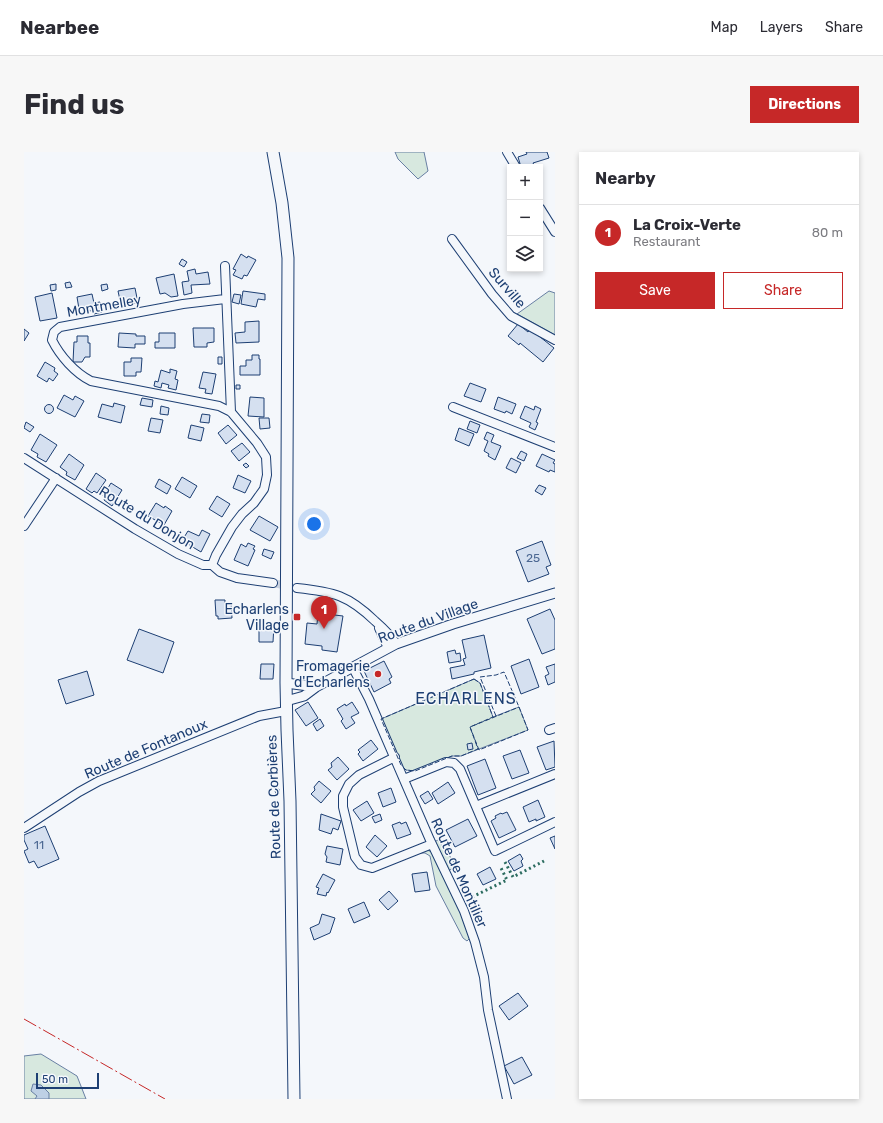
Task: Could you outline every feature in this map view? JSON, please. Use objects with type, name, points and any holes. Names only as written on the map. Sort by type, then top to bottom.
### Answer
[{"type":"main road","name":"Route de Corbières","points":[[273,152],[282,203],[288,258],[286,706],[290,801],[294,1099]]},
{"type":"street","points":[[507,152],[514,164]]},
{"type":"street","points":[[543,213],[555,232]]},
{"type":"street","name":"Surville","points":[[452,239],[492,294],[511,316],[555,340]]},
{"type":"street","points":[[225,266],[225,299],[231,412]]},
{"type":"street","name":"Montmelley","points":[[212,565],[232,527],[242,514],[254,503],[264,489],[267,475],[266,457],[257,443],[231,412],[219,406],[91,381],[82,376],[67,361],[52,340],[54,332],[60,327],[183,304],[225,299]]},
{"type":"street","points":[[453,407],[555,447]]},
{"type":"street","name":"Route du Donjon","points":[[24,458],[172,551],[203,565],[212,565],[220,572],[237,578],[273,583]]},
{"type":"street","points":[[24,526],[56,478]]},
{"type":"street","points":[[297,588],[323,591],[343,597],[363,609],[373,619],[384,638],[392,646]]},
{"type":"street","name":"Route du Village","points":[[286,706],[316,687],[392,646],[453,624],[555,593]]},
{"type":"street","name":"Route de Montilier","points":[[353,668],[370,699],[432,844],[463,908],[475,942],[484,977],[488,1010],[507,1099]]},
{"type":"street","points":[[286,683],[316,687]]},
{"type":"street","name":"Route de Fontanoux","points":[[24,828],[79,792],[99,781],[286,706]]},
{"type":"street","points":[[395,757],[359,774],[349,784],[344,796],[343,807],[355,857],[361,865],[372,868],[432,844]]},
{"type":"street","points":[[404,779],[446,762],[454,763],[460,769],[495,851],[555,822]]},
{"type":"street","points":[[476,806],[555,774]]},
{"type":"shaded area","points":[[395,152],[424,152],[428,171],[418,179],[398,159]]},
{"type":"shaded area","points":[[549,291],[555,293],[555,335],[517,314]]},
{"type":"shaded area","points":[[474,679],[480,683],[493,717],[519,707],[528,730],[461,756],[452,756],[415,771],[406,770],[401,765],[381,719]]},
{"type":"shaded area","points":[[438,840],[457,866],[448,871],[434,842]]},
{"type":"shaded area","points":[[427,850],[432,852],[439,863],[471,937],[467,941],[463,938],[436,886],[430,856],[425,853],[418,853]]},
{"type":"shaded area","points":[[41,1054],[77,1076],[86,1099],[24,1099],[24,1056]]},
{"type":"water","points":[[33,1084],[41,1085],[49,1093],[49,1099],[35,1099],[37,1096],[31,1091]]},
{"type":"building","points":[[526,152],[547,152],[549,158],[534,164],[520,164],[518,157],[527,154]]},
{"type":"building","points":[[241,254],[247,258],[248,256],[256,260],[247,276],[244,275],[242,279],[233,275],[236,270],[233,269]]},
{"type":"building","points":[[182,259],[187,262],[184,267],[179,264]]},
{"type":"building","points":[[195,269],[196,274],[208,272],[210,284],[191,285],[192,293],[184,295],[182,282],[189,281],[187,271]]},
{"type":"building","points":[[174,274],[178,296],[171,297],[165,293],[160,294],[156,278]]},
{"type":"building","points":[[70,282],[72,287],[66,288],[65,283]]},
{"type":"building","points":[[56,284],[56,290],[51,291],[50,285]]},
{"type":"building","points":[[107,284],[108,289],[102,291],[101,285]]},
{"type":"building","points":[[135,288],[138,303],[121,305],[118,291]]},
{"type":"building","points":[[243,291],[265,294],[265,300],[258,299],[256,307],[241,304]]},
{"type":"building","points":[[52,293],[57,318],[40,321],[35,297]]},
{"type":"building","points":[[92,294],[94,303],[100,302],[102,312],[94,314],[94,310],[85,312],[84,308],[79,309],[77,297]]},
{"type":"building","points":[[234,294],[241,295],[239,304],[232,302]]},
{"type":"building","points":[[259,321],[259,342],[236,343],[235,333],[245,332],[245,322]]},
{"type":"building","points":[[518,324],[528,332],[530,329],[554,348],[543,362],[520,343],[519,345],[508,336]]},
{"type":"building","points":[[193,328],[214,328],[214,342],[207,343],[207,347],[194,347]]},
{"type":"building","points":[[24,329],[29,333],[24,341]]},
{"type":"building","points":[[119,333],[145,336],[145,344],[135,344],[135,348],[118,347]]},
{"type":"building","points":[[159,333],[175,333],[175,348],[155,348],[155,342],[159,342]]},
{"type":"building","points":[[77,336],[88,336],[88,343],[90,343],[90,357],[85,357],[82,362],[73,362],[74,342],[77,342]]},
{"type":"building","points":[[252,355],[259,355],[260,375],[240,375],[240,366],[246,366],[246,360],[252,360]]},
{"type":"building","points":[[218,357],[222,357],[222,364],[218,364]]},
{"type":"building","points":[[131,358],[142,358],[141,372],[136,372],[136,376],[124,376],[124,362],[131,362]]},
{"type":"building","points":[[45,362],[55,368],[54,371],[58,374],[53,381],[49,378],[47,382],[37,376]]},
{"type":"building","points":[[170,369],[177,371],[175,379],[178,380],[176,390],[168,388],[169,385],[162,383],[161,388],[154,386],[155,381],[158,382],[161,370],[170,373]]},
{"type":"building","points":[[203,372],[216,374],[212,394],[205,393],[206,389],[199,388]]},
{"type":"building","points":[[470,383],[486,389],[481,402],[464,396]]},
{"type":"building","points":[[236,385],[240,385],[240,389],[236,389]]},
{"type":"building","points":[[64,395],[73,400],[75,396],[84,401],[75,417],[57,408]]},
{"type":"building","points":[[250,397],[264,398],[264,417],[248,416]]},
{"type":"building","points":[[498,397],[516,404],[512,414],[506,411],[505,413],[494,409]]},
{"type":"building","points":[[142,398],[153,400],[152,407],[140,405]]},
{"type":"building","points":[[114,403],[125,406],[121,423],[98,417],[102,404],[113,407]]},
{"type":"building","points":[[47,405],[51,405],[53,409],[51,413],[47,413],[45,411],[45,407]]},
{"type":"building","points":[[161,406],[169,408],[168,415],[160,414]]},
{"type":"building","points":[[525,406],[534,410],[535,406],[541,409],[536,422],[538,423],[535,430],[529,427],[531,423],[520,418]]},
{"type":"building","points":[[202,414],[210,415],[209,423],[200,422]]},
{"type":"building","points":[[151,418],[163,420],[160,433],[148,431]]},
{"type":"building","points":[[259,418],[269,418],[270,428],[260,429]]},
{"type":"building","points":[[470,421],[480,425],[477,433],[467,429]]},
{"type":"building","points":[[26,422],[34,427],[30,432],[24,428]]},
{"type":"building","points":[[191,425],[204,428],[201,441],[188,438]]},
{"type":"building","points":[[228,425],[237,435],[226,444],[218,433]]},
{"type":"building","points":[[459,428],[474,434],[469,446],[455,440]]},
{"type":"building","points":[[487,432],[494,435],[491,442],[501,446],[495,460],[488,456],[489,454],[484,451],[488,441],[484,439]]},
{"type":"building","points":[[40,434],[57,445],[46,462],[37,457],[38,454],[31,450]]},
{"type":"building","points":[[242,443],[250,452],[239,461],[231,451]]},
{"type":"building","points":[[521,451],[527,454],[524,461],[517,458]]},
{"type":"building","points":[[69,454],[84,465],[75,480],[66,475],[67,472],[60,467]]},
{"type":"building","points":[[542,454],[555,460],[553,463],[555,464],[555,472],[550,470],[549,472],[536,466]]},
{"type":"building","points":[[511,458],[521,463],[516,473],[506,468]]},
{"type":"building","points":[[246,463],[249,466],[246,468],[243,465]]},
{"type":"building","points":[[96,473],[106,480],[97,493],[94,491],[92,493],[86,489]]},
{"type":"building","points":[[238,475],[251,481],[245,493],[233,488]]},
{"type":"building","points":[[182,477],[197,486],[190,498],[175,489]]},
{"type":"building","points":[[159,479],[171,486],[167,494],[155,487]]},
{"type":"building","points":[[111,483],[122,490],[112,506],[104,500],[105,498],[103,496]]},
{"type":"building","points":[[539,485],[546,488],[542,495],[535,491]]},
{"type":"building","points":[[217,496],[230,504],[222,517],[209,509]]},
{"type":"building","points":[[156,503],[164,508],[165,506],[172,511],[164,525],[148,516]]},
{"type":"building","points":[[259,516],[278,527],[270,541],[250,530]]},
{"type":"building","points":[[202,530],[210,534],[201,552],[186,543],[187,542],[183,539],[188,531],[199,536]]},
{"type":"building","points":[[542,541],[551,565],[546,567],[549,574],[528,582],[516,551]]},
{"type":"building","points":[[248,543],[255,546],[253,549],[255,550],[248,566],[234,560],[241,544],[246,547]]},
{"type":"building","points":[[264,549],[274,552],[271,559],[262,555]]},
{"type":"building","points":[[215,600],[225,600],[225,603],[231,603],[232,618],[218,619],[218,616],[216,616]]},
{"type":"building","points":[[550,609],[555,620],[555,649],[542,654],[527,619]]},
{"type":"building","points":[[318,613],[343,616],[337,652],[322,650],[322,646],[305,644],[307,623],[317,624]]},
{"type":"building","points":[[259,624],[274,625],[273,642],[259,642]]},
{"type":"building","points":[[139,629],[174,642],[163,673],[127,660]]},
{"type":"building","points":[[484,635],[491,668],[452,679],[450,668],[465,665],[463,659],[466,658],[462,640]]},
{"type":"building","points":[[455,650],[456,654],[460,653],[461,661],[449,663],[447,652]]},
{"type":"building","points":[[529,659],[539,687],[521,694],[511,666]]},
{"type":"building","name":"Fromagerie d'Echarlens","points":[[384,661],[392,677],[389,679],[391,683],[374,692],[364,671]]},
{"type":"building","points":[[261,664],[274,664],[273,679],[260,679]]},
{"type":"building","points":[[555,664],[555,682],[548,685],[545,676],[549,674],[546,667]]},
{"type":"building","points":[[87,671],[94,695],[66,704],[58,680]]},
{"type":"building","points":[[308,702],[318,718],[306,726],[295,710]]},
{"type":"building","points":[[352,702],[359,713],[351,717],[355,723],[346,729],[341,721],[343,719],[337,709]]},
{"type":"building","points":[[320,719],[324,726],[317,731],[313,724]]},
{"type":"building","points":[[371,740],[378,749],[363,761],[358,754],[360,752],[358,750]]},
{"type":"building","points":[[554,741],[555,767],[546,770],[537,747]]},
{"type":"building","points":[[472,743],[473,749],[468,750],[467,744]]},
{"type":"building","points":[[520,750],[529,773],[512,779],[503,756]]},
{"type":"building","points":[[338,757],[349,769],[337,780],[328,770],[332,767],[331,763]]},
{"type":"building","points":[[485,759],[496,788],[478,795],[467,766]]},
{"type":"building","points":[[319,781],[331,791],[321,803],[311,794],[315,790],[314,787]]},
{"type":"building","points":[[448,782],[455,793],[438,804],[432,793]]},
{"type":"building","points":[[391,788],[396,802],[383,807],[378,793]]},
{"type":"building","points":[[279,789],[279,794],[276,795],[275,790]]},
{"type":"building","points":[[428,791],[433,799],[425,804],[420,796]]},
{"type":"building","points":[[538,800],[545,817],[529,822],[523,807]]},
{"type":"building","points":[[367,801],[374,813],[361,821],[353,810]]},
{"type":"building","points":[[507,812],[516,830],[499,838],[491,821],[496,818],[495,816]]},
{"type":"building","points":[[321,814],[341,821],[338,830],[333,828],[331,834],[319,830]]},
{"type":"building","points":[[380,814],[382,820],[375,823],[372,817]]},
{"type":"building","points":[[468,819],[477,836],[455,847],[446,830]]},
{"type":"building","points":[[400,822],[401,824],[406,822],[411,834],[397,839],[392,825]]},
{"type":"building","points":[[45,826],[59,859],[38,868],[34,861],[29,863],[24,851],[28,849],[24,840],[24,835]]},
{"type":"building","points":[[375,835],[387,846],[377,857],[366,847]]},
{"type":"building","points":[[555,836],[555,849],[550,838]]},
{"type":"building","points":[[327,846],[343,849],[340,865],[326,862],[327,857],[325,854]]},
{"type":"building","points":[[520,854],[523,859],[521,861],[523,866],[514,871],[508,861]]},
{"type":"building","points":[[490,867],[496,879],[483,885],[477,874]]},
{"type":"building","points":[[427,872],[430,890],[415,892],[412,874]]},
{"type":"building","points":[[323,874],[335,880],[326,896],[317,894],[319,888],[316,887]]},
{"type":"building","points":[[389,891],[398,901],[388,910],[379,900]]},
{"type":"building","points":[[364,902],[370,916],[354,923],[348,909]]},
{"type":"building","points":[[322,914],[335,918],[330,933],[314,940],[310,928],[319,924]]},
{"type":"building","points":[[518,993],[528,1006],[509,1020],[499,1006]]},
{"type":"building","points":[[522,1057],[532,1075],[514,1084],[504,1066]]},
{"type":"tunnel","points":[[273,583],[297,588]]},
{"type":"hedge","points":[[505,862],[513,877],[544,861]]},
{"type":"hedge","points":[[472,897],[507,880],[500,866]]},
{"type":"fence","points":[[496,716],[480,677],[496,675],[504,672],[519,707]]},
{"type":"fence","points":[[474,679],[480,683],[493,717],[470,727],[478,749],[461,756],[452,756],[415,771],[406,770],[401,765],[381,719],[474,679]]},
{"type":"fence","points":[[519,707],[528,730],[479,750],[470,727],[519,707]]},
{"type":"power","points":[[24,1019],[165,1099]]},
{"type":"place","name":"Echarlens Village","points":[[297,617]]},
{"type":"place","name":"La Croix-Verte","points":[[324,629]]},
{"type":"place","name":"Fromagerie d'Echarlens","points":[[378,674]]},
{"type":"district","name":"ECHARLENS","points":[[466,698]]}]
